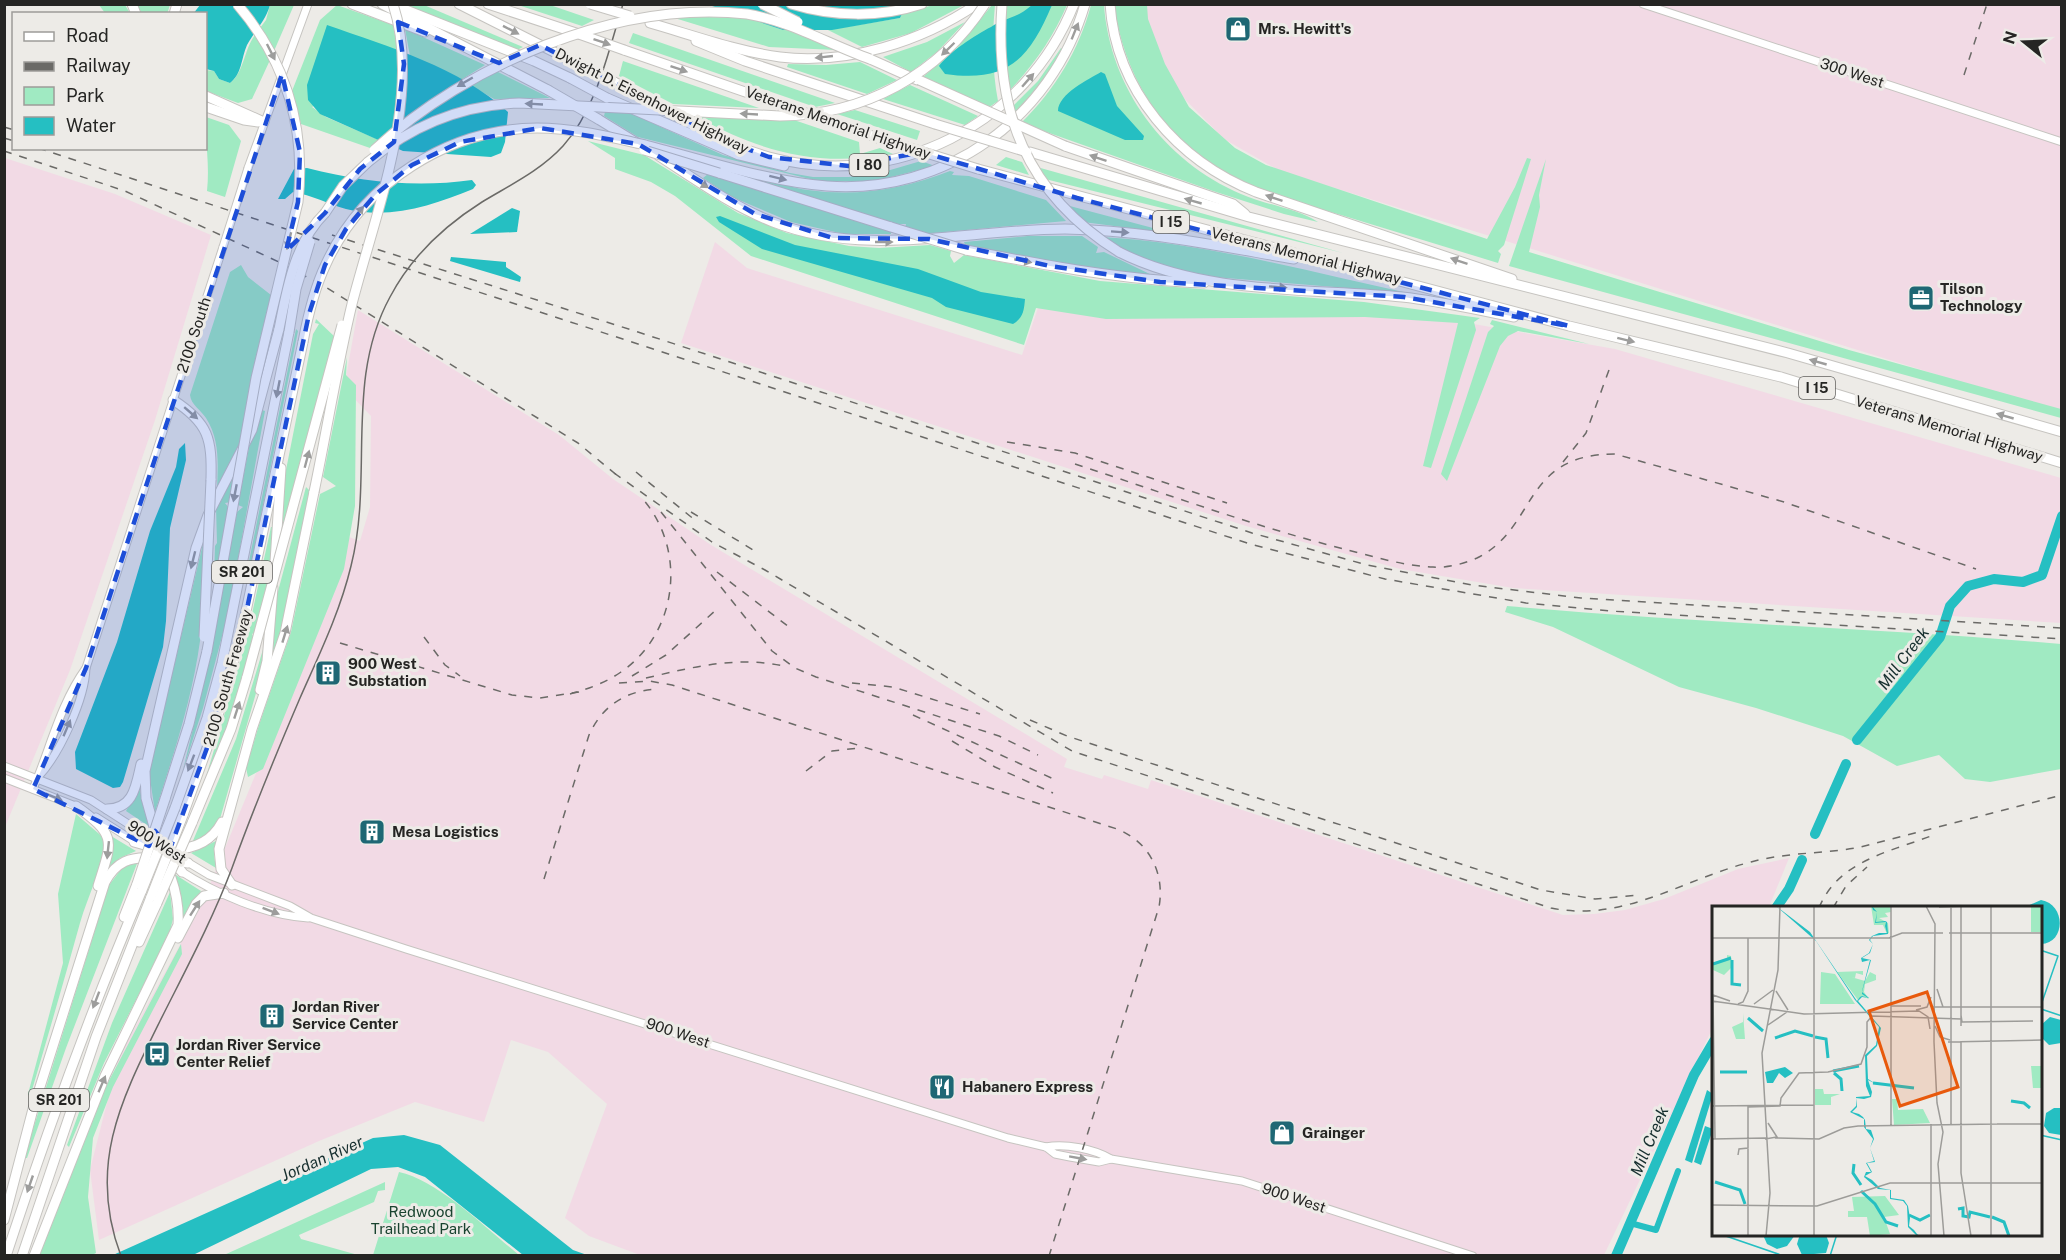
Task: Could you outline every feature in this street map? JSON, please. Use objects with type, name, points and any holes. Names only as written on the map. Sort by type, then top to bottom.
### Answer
[{"type":"highway","points":[[139,887],[189,724],[200,677],[256,378],[298,202],[300,179],[297,131],[284,79],[267,44],[237,4]]},
{"type":"highway","points":[[352,4],[488,57]]},
{"type":"highway","points":[[382,4],[548,90],[736,205],[783,226],[822,236],[883,242],[1015,231],[1117,231],[1188,239],[1365,271]]},
{"type":"highway","points":[[392,4],[474,36],[570,78],[607,99],[739,155],[798,169],[824,166]]},
{"type":"highway","points":[[232,885],[220,869],[218,859],[227,812],[252,729],[285,633],[348,326],[401,102],[404,64],[392,4]]},
{"type":"highway","name":"Dwight D. Eisenhower Highway","points":[[459,4],[740,147],[777,159],[824,166],[859,166],[899,159],[938,146],[974,127],[1005,103],[1034,73],[1058,39],[1074,4]]},
{"type":"highway","name":"Veterans Memorial Highway","points":[[488,4],[878,138],[978,169],[1134,213],[1365,271],[1569,326],[1781,378],[2061,463]]},
{"type":"highway","name":"Veterans Memorial Highway","points":[[590,4],[650,23],[745,61],[935,124],[1249,217],[1788,353],[2061,432]]},
{"type":"highway","points":[[762,4],[870,59]]},
{"type":"highway","points":[[791,4],[845,14],[879,14],[922,4]]},
{"type":"highway","points":[[650,23],[747,50],[806,59],[888,46],[927,32],[977,4]]},
{"type":"highway","points":[[360,169],[391,144],[422,126],[463,111],[495,105],[519,103],[780,116],[843,108],[883,94],[928,67],[959,39],[985,4]]},
{"type":"highway","points":[[1002,4],[1000,60],[1003,86],[1017,134],[1039,177],[1067,212],[1093,236],[1144,265],[1187,276],[1246,285]]},
{"type":"highway","points":[[720,169],[834,187],[885,184],[936,170],[987,143],[1026,109],[1062,59],[1085,4]]},
{"type":"highway","points":[[1110,4],[1117,42],[1126,72],[1138,94],[1171,137],[1208,168],[1229,181],[1256,192],[1574,300]]},
{"type":"highway","points":[[360,169],[366,158],[402,126],[460,85],[542,44],[613,22],[669,11],[711,10],[739,12],[788,24],[1065,146],[1233,204],[1249,217]]},
{"type":"highway","points":[[207,96],[264,122]]},
{"type":"highway","points":[[207,107],[244,120],[264,122]]},
{"type":"highway","name":"2100 South Freeway","points":[[154,900],[215,726],[241,635],[316,287],[336,244],[372,198],[412,165],[460,142],[504,131],[558,129],[603,136],[720,169]]},
{"type":"highway","name":"2100 South Freeway","points":[[139,887],[175,808],[207,718],[222,663],[302,265],[325,213],[360,169]]},
{"type":"highway","points":[[720,169],[966,250],[1050,266],[1160,282],[1246,285],[1404,297],[1569,326]]},
{"type":"highway","points":[[182,872],[154,827],[145,789],[145,771],[155,722],[201,532],[252,430],[299,254],[315,223],[325,213]]},
{"type":"highway","points":[[154,900],[192,823],[231,729],[348,304],[369,240]]},
{"type":"highway","points":[[173,400],[191,412],[206,430],[212,456],[205,651]]},
{"type":"highway","points":[[252,729],[267,661],[280,477],[290,400]]},
{"type":"highway","points":[[107,809],[121,807],[131,798],[155,722]]},
{"type":"highway","points":[[76,806],[97,823],[110,841],[108,855],[92,905],[88,934]]},
{"type":"highway","points":[[134,842],[183,850],[198,845],[218,831],[227,812]]},
{"type":"highway","points":[[34,1256],[77,1143],[117,1051],[178,925],[175,890],[162,858],[147,836]]},
{"type":"highway","points":[[4,1220],[33,1109],[105,882],[115,868],[135,856],[172,859],[188,863]]},
{"type":"highway","name":"SR 201","points":[[6,1256],[59,1098],[139,887]]},
{"type":"highway","points":[[117,1051],[196,904],[204,896],[224,893]]},
{"type":"highway","name":"SR 201","points":[[22,1256],[96,1038],[154,900]]},
{"type":"main road","name":"2100 South","points":[[33,789],[43,758],[76,681],[86,668],[248,168],[308,4]]},
{"type":"main road","name":"300 West","points":[[1643,4],[2061,142]]},
{"type":"main road","name":"900 West","points":[[4,766],[38,778],[107,809],[188,863],[232,885],[290,906],[310,918]]},
{"type":"main road","name":"900 West","points":[[4,778],[76,806],[182,872],[224,893],[285,916],[310,918],[1008,1138],[1046,1147],[1055,1154],[1099,1162],[1111,1159],[1236,1179],[1473,1256]]},
{"type":"highlighted area","points":[[398,22],[499,63],[540,45],[731,143],[769,157],[849,166],[922,152],[1077,198],[1569,326],[1404,297],[1160,282],[1050,266],[929,239],[833,238],[755,214],[638,144],[540,128],[460,142],[412,165],[376,194],[346,229],[325,265],[309,314],[248,604],[215,726],[170,849],[155,831],[149,846],[33,789],[86,668],[282,74],[300,152],[298,202],[286,251],[325,213],[360,169],[394,142],[404,64]]},
{"type":"shaded area","points":[[1147,4],[2061,5],[2061,413],[1280,171],[1224,139],[1167,81],[1147,20]]},
{"type":"shaded area","points":[[5,158],[115,194],[211,235],[155,420],[70,670],[5,827]]},
{"type":"shaded area","points":[[715,242],[747,268],[1022,355],[1041,299],[1389,309],[1615,349],[2061,478],[2061,623],[1513,588],[1400,569],[1246,526],[681,343]]},
{"type":"shaded area","points":[[358,310],[559,435],[613,479],[711,545],[1067,759],[1064,767],[1102,779],[1104,775],[1148,789],[1151,780],[1563,915],[1625,910],[1664,899],[1738,869],[1789,858],[1769,906],[1712,906],[1712,1029],[1604,1255],[640,1255],[589,1236],[565,1218],[607,1104],[548,1052],[511,1040],[484,1122],[415,1102],[319,1141],[99,1240],[90,1170],[118,1059],[201,906],[315,631],[349,537],[360,541],[370,507],[371,416],[344,388]]},
{"type":"green space","points":[[99,5],[125,5],[129,12],[104,12]]},
{"type":"green space","points":[[134,5],[170,5],[168,12],[138,12]]},
{"type":"green space","points":[[270,5],[294,5],[274,51],[260,28],[266,20]]},
{"type":"green space","points":[[337,5],[393,25],[398,51],[312,107],[326,117],[379,140],[370,148],[301,124],[292,91],[320,20]]},
{"type":"green space","points":[[399,5],[424,5],[523,47],[513,52]]},
{"type":"green space","points":[[518,5],[550,5],[594,20],[582,26]]},
{"type":"green space","points":[[933,5],[964,5],[911,33],[862,47],[828,30],[900,18],[902,14]]},
{"type":"green space","points":[[992,5],[995,5],[993,53],[998,101],[988,108],[923,77],[957,48]]},
{"type":"green space","points":[[1007,5],[1067,5],[1042,51],[1008,92],[1004,19]]},
{"type":"green space","points":[[1091,5],[1104,5],[1108,36],[1117,65],[1130,93],[1165,142],[1213,180],[1241,194],[1300,213],[1318,222],[1284,214],[1213,191],[1021,123],[1045,97],[1073,53]]},
{"type":"green space","points":[[1114,5],[1147,5],[1148,19],[1165,64],[1189,107],[1235,148],[1266,165],[1487,239],[1515,187],[1527,158],[1531,159],[1504,245],[1498,251],[1501,254],[1498,263],[1277,196],[1245,184],[1217,169],[1177,137],[1147,98],[1126,54]]},
{"type":"green space","points":[[668,16],[748,18],[783,30],[792,30],[836,50],[769,47]]},
{"type":"green space","points":[[965,22],[937,52],[911,72],[883,57],[927,42]]},
{"type":"green space","points":[[405,29],[485,65],[461,80],[410,56]]},
{"type":"green space","points":[[633,33],[835,103],[815,107],[629,43]]},
{"type":"green space","points":[[255,35],[270,60],[252,99],[238,103],[207,91],[207,70],[214,71],[219,79],[230,83],[235,79],[241,67]]},
{"type":"green space","points":[[1061,48],[1063,49],[1049,73],[1014,115],[1011,108],[1038,81]]},
{"type":"green space","points":[[623,61],[759,108],[673,104],[619,76]]},
{"type":"green space","points":[[860,62],[897,80],[867,94],[787,67],[788,64],[826,65]]},
{"type":"green space","points":[[494,70],[550,98],[494,99],[468,84]]},
{"type":"green space","points":[[910,85],[978,116],[965,125],[883,99]]},
{"type":"green space","points":[[855,110],[920,131],[917,140],[837,114]]},
{"type":"green space","points":[[605,112],[630,113],[723,155],[813,177],[849,177],[880,173],[921,161],[935,166],[875,181],[818,181],[638,137],[604,116]]},
{"type":"green space","points":[[207,117],[229,125],[241,141],[225,197],[207,191]]},
{"type":"green space","points":[[697,117],[794,120],[859,142],[860,154],[880,148],[893,154],[840,159],[792,154],[745,140]]},
{"type":"green space","points":[[588,141],[644,155],[738,213],[787,233],[849,246],[879,248],[930,245],[951,251],[950,256],[954,263],[964,255],[1100,281],[1364,302],[1480,318],[1474,322],[1476,330],[1431,468],[1423,466],[1458,323],[1365,317],[1106,319],[1036,308],[1024,345],[751,256],[675,196],[651,182],[615,169],[615,158]]},
{"type":"green space","points":[[1006,157],[1022,162],[1029,175],[996,165]]},
{"type":"green space","points":[[1546,159],[1539,195],[1540,207],[1529,252],[1849,350],[2061,409],[2061,418],[1509,266]]},
{"type":"green space","points":[[1037,167],[1343,253],[1045,179]]},
{"type":"green space","points":[[950,171],[954,172],[952,175],[969,176],[1046,200],[1066,221],[923,234],[905,228],[906,224],[892,224],[754,180],[767,180],[808,190],[845,193],[898,187]]},
{"type":"green space","points":[[708,174],[891,232],[891,234],[844,234],[791,222],[732,197],[703,178]]},
{"type":"green space","points":[[1066,205],[1153,228],[1153,231],[1083,222]]},
{"type":"green space","points":[[1028,236],[1082,236],[1098,247],[1096,253],[1104,252],[1156,277],[1155,279],[966,247],[964,242]]},
{"type":"green space","points":[[1102,237],[1141,240],[1218,252],[1408,293],[1189,275],[1128,253]]},
{"type":"green space","points":[[241,265],[248,277],[271,295],[242,442],[217,489],[217,452],[214,435],[211,426],[194,405],[190,395],[230,272]]},
{"type":"green space","points":[[316,319],[335,337],[280,543],[285,475],[313,334],[319,324],[315,323]]},
{"type":"green space","points":[[1492,320],[1589,344],[1518,331],[1508,336],[1500,346],[1447,481],[1441,474],[1488,332],[1494,326],[1490,324]]},
{"type":"green space","points":[[296,329],[298,331],[248,580],[247,571]]},
{"type":"green space","points":[[347,357],[346,375],[356,385],[355,506],[344,569],[263,769],[248,777],[246,768],[291,632],[320,494],[336,486],[323,477]]},
{"type":"green space","points":[[262,410],[265,411],[228,614],[203,708],[183,770],[205,679],[237,512],[243,507],[238,505],[250,442]]},
{"type":"green space","points":[[237,466],[231,502],[225,503],[229,508],[216,579],[214,578],[217,543],[216,506]]},
{"type":"green space","points":[[306,487],[312,493],[289,606],[272,657],[277,595]]},
{"type":"green space","points":[[271,527],[273,527],[270,578],[256,632],[252,634],[254,638],[233,714],[206,777],[246,641]]},
{"type":"green space","points":[[205,535],[203,615],[197,663],[181,728],[155,812],[149,772]]},
{"type":"green space","points":[[1507,606],[2061,644],[2061,769],[1990,782],[1965,779],[1939,755],[1897,766],[1843,736],[1756,708],[1679,687],[1553,627],[1505,612]]},
{"type":"green space","points":[[267,636],[258,686],[220,819],[210,834],[192,843],[236,739]]},
{"type":"green space","points":[[139,788],[150,827],[126,811]]},
{"type":"green space","points":[[76,814],[105,839],[104,850],[80,923],[30,1097],[28,1094],[63,963],[58,894]]},
{"type":"green space","points":[[111,836],[136,851],[120,858],[106,872]]},
{"type":"green space","points":[[218,840],[214,855],[216,868],[191,853]]},
{"type":"green space","points":[[138,861],[66,1048],[27,1158],[24,1158],[109,885],[123,867]]},
{"type":"green space","points":[[176,875],[201,891],[183,920],[175,877]]},
{"type":"green space","points":[[170,892],[173,919],[169,935],[104,1063],[69,1147],[67,1145],[112,1023]]},
{"type":"green space","points":[[181,944],[182,954],[113,1087],[93,1138],[88,1197],[96,1253],[90,1256],[38,1256],[103,1092]]},
{"type":"green space","name":"Redwood Trailhead Park","points":[[399,1172],[414,1177],[446,1195],[519,1255],[373,1255]]},
{"type":"green space","points":[[385,1182],[385,1190],[378,1191],[374,1202],[299,1235],[301,1239],[358,1255],[224,1255]]},
{"type":"water","points":[[200,5],[270,5],[263,21],[247,45],[237,75],[230,83],[219,79],[214,71],[207,69],[207,12],[195,12]]},
{"type":"water","points":[[709,5],[889,5],[902,14],[900,18],[832,30],[783,30]]},
{"type":"water","points":[[1032,5],[1052,5],[1034,40],[1014,63],[985,75],[967,76],[945,74],[939,66],[970,39]]},
{"type":"water","points":[[327,25],[399,50],[446,70],[489,96],[508,112],[505,142],[501,153],[491,157],[403,151],[320,114],[308,100],[307,85]]},
{"type":"water","points":[[1101,72],[1105,74],[1117,106],[1144,136],[1143,140],[1125,140],[1058,111],[1059,105],[1068,93]]},
{"type":"water","points":[[307,168],[369,180],[430,183],[472,180],[476,185],[473,189],[443,200],[395,212],[362,212],[346,209],[293,192],[285,199],[278,199],[294,169]]},
{"type":"water","points":[[512,208],[520,211],[517,232],[470,234]]},
{"type":"water","points":[[720,216],[795,245],[918,269],[981,292],[1025,299],[1023,311],[1021,317],[1013,324],[946,307],[932,298],[762,249],[719,222],[716,217]]},
{"type":"water","points":[[451,257],[506,262],[506,267],[521,277],[520,282],[450,261]]},
{"type":"water","points":[[185,443],[186,460],[170,528],[163,647],[123,782],[120,787],[113,788],[76,769],[75,752],[117,642],[150,531],[176,467],[179,449]]},
{"type":"water","points":[[2041,900],[2055,908],[2059,915],[2059,931],[2049,942],[2042,944],[2042,906],[2027,906]]},
{"type":"water","points":[[2050,1017],[2061,1020],[2061,1043],[2049,1045],[2042,1038],[2042,1024]]},
{"type":"water","points":[[1707,1090],[1712,1093],[1712,1097],[1692,1163],[1685,1160]]},
{"type":"water","points":[[2054,1108],[2061,1108],[2061,1135],[2049,1133],[2044,1126],[2046,1113]]},
{"type":"water","points":[[1705,1126],[1712,1129],[1701,1165],[1694,1162]]},
{"type":"water","points":[[404,1135],[440,1145],[573,1250],[587,1255],[523,1255],[425,1177],[398,1167],[371,1169],[193,1255],[113,1255],[373,1138]]},
{"type":"water","points":[[1764,1236],[1794,1236],[1787,1246],[1777,1249],[1767,1244]]},
{"type":"water","points":[[1799,1236],[1826,1236],[1829,1243],[1826,1253],[1802,1255],[1797,1244]]},
{"type":"waterway","name":"Mill Creek","points":[[1857,740],[1940,637],[1950,606],[1968,586],[1994,579],[2023,582],[2042,575],[2062,516]]},
{"type":"waterway","name":"Mill Creek","points":[[1815,834],[1846,764]]},
{"type":"waterway","name":"Mill Creek","points":[[1777,906],[1789,889],[1802,860]]},
{"type":"waterway","points":[[2042,951],[2058,956],[2042,1002]]},
{"type":"waterway","points":[[2042,1009],[2062,1016]]},
{"type":"waterway","name":"Mill Creek","points":[[1616,1256],[1694,1075],[1712,1044]]},
{"type":"waterway","points":[[2042,1135],[2062,1140]]},
{"type":"waterway","points":[[1630,1223],[1656,1230],[1678,1171]]},
{"type":"waterway","points":[[1726,1236],[1784,1256]]},
{"type":"waterway","points":[[1830,1256],[1836,1236]]},
{"type":"tram line","points":[[121,1256],[111,1223],[107,1192],[108,1163],[113,1134],[133,1078],[216,907],[341,600],[351,566],[357,532],[364,395],[368,362],[376,329],[398,282],[418,256],[442,232],[468,211],[545,163],[575,131],[585,115],[600,79],[623,4]]},
{"type":"railway","points":[[1964,75],[1987,4]]},
{"type":"railway","points":[[4,127],[12,129]]},
{"type":"railway","points":[[4,138],[12,140]]},
{"type":"railway","points":[[44,150],[1250,544],[1385,579],[1526,603],[1610,611],[2062,639]]},
{"type":"railway","points":[[4,151],[125,191],[279,262],[327,288],[578,443],[619,477]]},
{"type":"railway","points":[[332,235],[638,332],[1252,533],[1367,565],[1472,585],[1581,598],[2062,628]]},
{"type":"railway","points":[[1563,462],[1586,433],[1609,370]]},
{"type":"railway","points":[[1007,442],[1075,453],[1227,503]]},
{"type":"railway","points":[[1075,464],[1242,520],[1310,540],[1399,563],[1439,567],[1472,560],[1497,545],[1546,479],[1562,466],[1585,457],[1615,454],[1784,502],[1976,569]]},
{"type":"railway","points":[[636,472],[696,521]]},
{"type":"railway","points":[[614,473],[712,542],[765,570],[1072,751],[1551,908],[1578,911],[1603,910],[1628,905],[1751,862],[1778,856],[1861,847],[2062,795]]},
{"type":"railway","points":[[570,694],[596,685],[621,672],[640,655],[655,636],[665,613],[670,589],[670,565],[666,541],[656,518],[641,497]]},
{"type":"railway","points":[[661,512],[772,651],[795,668],[816,677],[999,736],[1038,755]]},
{"type":"railway","points":[[691,512],[758,553]]},
{"type":"railway","points":[[717,572],[793,630]]},
{"type":"railway","points":[[632,676],[666,655],[716,610]]},
{"type":"railway","points":[[424,637],[445,665],[460,676]]},
{"type":"railway","points":[[340,643],[512,695],[540,698],[579,692]]},
{"type":"railway","points":[[646,678],[734,662],[788,667]]},
{"type":"railway","points":[[619,683],[649,681],[672,685],[1117,829],[1138,842],[1153,860],[1160,883],[1159,907],[1049,1256]]},
{"type":"railway","points":[[852,683],[893,687],[980,714]]},
{"type":"railway","points":[[544,879],[594,725],[608,708],[626,696],[659,689]]},
{"type":"railway","points":[[913,715],[1058,781]]},
{"type":"railway","points":[[1030,720],[1067,736],[1541,890],[1595,899],[1640,895]]},
{"type":"railway","points":[[952,741],[995,767],[1053,793]]},
{"type":"railway","points":[[806,771],[832,751],[859,748]]},
{"type":"railway","points":[[1820,906],[1839,879],[1866,860],[1931,836]]},
{"type":"railway","points":[[1834,906],[1846,886],[1867,867]]},
{"type":"place","name":"Mrs. Hewitt's","points":[[1238,29]]},
{"type":"place","name":"Tilson Technology","points":[[1921,298]]},
{"type":"place","name":"900 West Substation","points":[[328,673]]},
{"type":"place","name":"Mesa Logistics","points":[[372,832]]},
{"type":"place","name":"Jordan River Service Center","points":[[272,1016]]},
{"type":"place","name":"Jordan River Service Center Relief","points":[[157,1054]]},
{"type":"place","name":"Habanero Express","points":[[942,1087]]},
{"type":"place","name":"Grainger","points":[[1282,1133]]},
{"type":"water label","name":"Jordan River","points":[[322,1158]]}]
